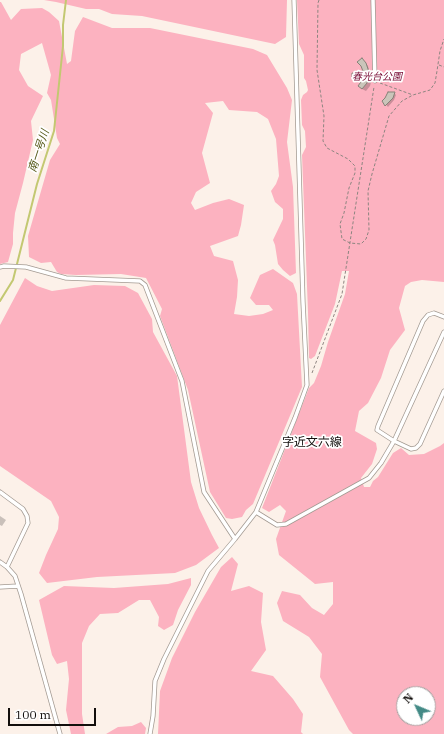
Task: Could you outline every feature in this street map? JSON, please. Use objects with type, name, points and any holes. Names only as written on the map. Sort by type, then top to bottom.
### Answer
[{"type":"lane","points":[[150,734],[153,716],[155,681],[164,659],[208,571],[256,512],[307,385],[294,0]]},
{"type":"lane","points":[[373,0],[375,81]]},
{"type":"lane","points":[[0,267],[26,267],[66,278],[140,281],[145,285],[182,381],[204,492],[235,539]]},
{"type":"lane","points":[[444,317],[434,313],[428,315],[423,320],[377,430],[394,441],[411,449],[416,448],[420,444],[444,391]]},
{"type":"lane","points":[[256,512],[277,525],[286,524],[369,478],[381,463],[394,441],[444,332]]},
{"type":"lane","points":[[0,492],[23,509],[28,516],[28,523],[7,567]]},
{"type":"lane","points":[[0,562],[15,576],[60,734]]},
{"type":"lane","points":[[0,587],[18,586]]},
{"type":"path","points":[[320,0],[318,3],[317,70],[324,116],[324,141],[327,148],[348,159],[355,166],[355,173],[348,188],[344,213],[340,224],[342,239],[350,243],[361,244],[366,239],[369,230],[368,191],[389,116],[402,101],[413,95],[430,90],[434,83],[440,51],[444,39]]},
{"type":"path","points":[[438,65],[444,67]]},
{"type":"path","points":[[307,385],[342,294],[375,81],[413,95]]},
{"type":"green space","points":[[44,0],[287,0],[286,37],[275,44],[142,16],[112,14],[99,9],[86,9]]},
{"type":"green space","name":"春光台公園","points":[[297,0],[444,0],[444,282],[422,280],[411,282],[405,286],[399,308],[405,330],[390,350],[381,378],[368,403],[359,411],[355,431],[376,443],[377,449],[372,464],[361,478],[364,487],[370,487],[393,453],[401,448],[409,455],[424,454],[444,443],[444,734],[353,734],[349,730],[320,677],[322,654],[309,637],[283,621],[277,603],[282,591],[300,595],[312,608],[324,615],[333,604],[333,582],[315,584],[279,555],[276,539],[286,511],[280,505],[269,512],[262,508],[309,388],[314,383],[321,366],[345,294],[349,271],[342,271],[335,304],[315,356],[311,359],[309,358],[302,155],[306,147],[305,131],[302,125],[301,100],[303,95],[308,90],[304,78],[304,55],[299,44]]},
{"type":"green space","points":[[0,2],[11,20],[21,9],[42,8],[59,21],[67,64],[71,61],[75,31],[83,17],[112,28],[150,28],[253,49],[267,55],[287,88],[292,100],[287,142],[293,187],[296,273],[290,276],[278,264],[273,240],[283,219],[283,209],[275,202],[271,191],[279,176],[276,139],[268,119],[257,112],[229,110],[223,101],[205,103],[213,113],[202,153],[210,183],[196,192],[191,203],[195,210],[229,199],[244,205],[238,236],[210,246],[214,256],[233,261],[238,280],[234,314],[249,316],[263,314],[273,310],[269,305],[256,305],[250,298],[260,275],[273,269],[293,283],[297,294],[302,387],[253,504],[246,510],[242,517],[232,519],[226,518],[210,492],[188,390],[160,316],[162,309],[146,278],[121,274],[61,274],[57,272],[51,262],[41,263],[29,257],[28,236],[50,160],[60,144],[57,138],[51,100],[47,93],[51,75],[42,43],[21,54],[19,70],[28,86],[43,96],[31,121],[33,140],[15,213],[13,244],[8,262],[0,264]]},
{"type":"green space","points":[[25,278],[37,286],[52,291],[94,285],[125,286],[138,293],[152,319],[153,332],[177,376],[191,482],[199,508],[219,548],[196,565],[175,573],[97,577],[47,583],[39,573],[58,529],[59,517],[51,501],[0,466],[0,325]]},
{"type":"green space","points":[[232,557],[238,564],[231,591],[249,586],[263,593],[261,622],[266,650],[251,671],[273,676],[293,699],[303,714],[301,732],[303,734],[158,734],[160,691],[172,658],[195,612],[221,567]]},
{"type":"green space","points":[[191,578],[191,585],[178,610],[173,625],[164,630],[158,626],[159,617],[150,600],[139,600],[118,613],[100,614],[89,626],[82,643],[82,714],[85,734],[71,734],[66,710],[69,679],[67,661],[57,664],[52,655],[39,600],[64,586],[114,588],[168,584]]},
{"type":"green space","points":[[141,722],[146,728],[145,734],[106,734],[118,727],[132,726]]},
{"type":"building","points":[[362,58],[366,63],[369,72],[370,70],[367,83],[362,89],[358,86],[363,79],[352,79],[352,73],[364,74],[361,66],[357,62]]},
{"type":"building","points":[[388,92],[395,92],[393,98],[385,106],[382,101]]},
{"type":"waterway","name":"南一号川","points":[[0,301],[13,280],[37,184],[54,131],[63,46],[63,25],[66,0]]},
{"type":"district","name":"字近文六線","points":[[312,443]]}]
